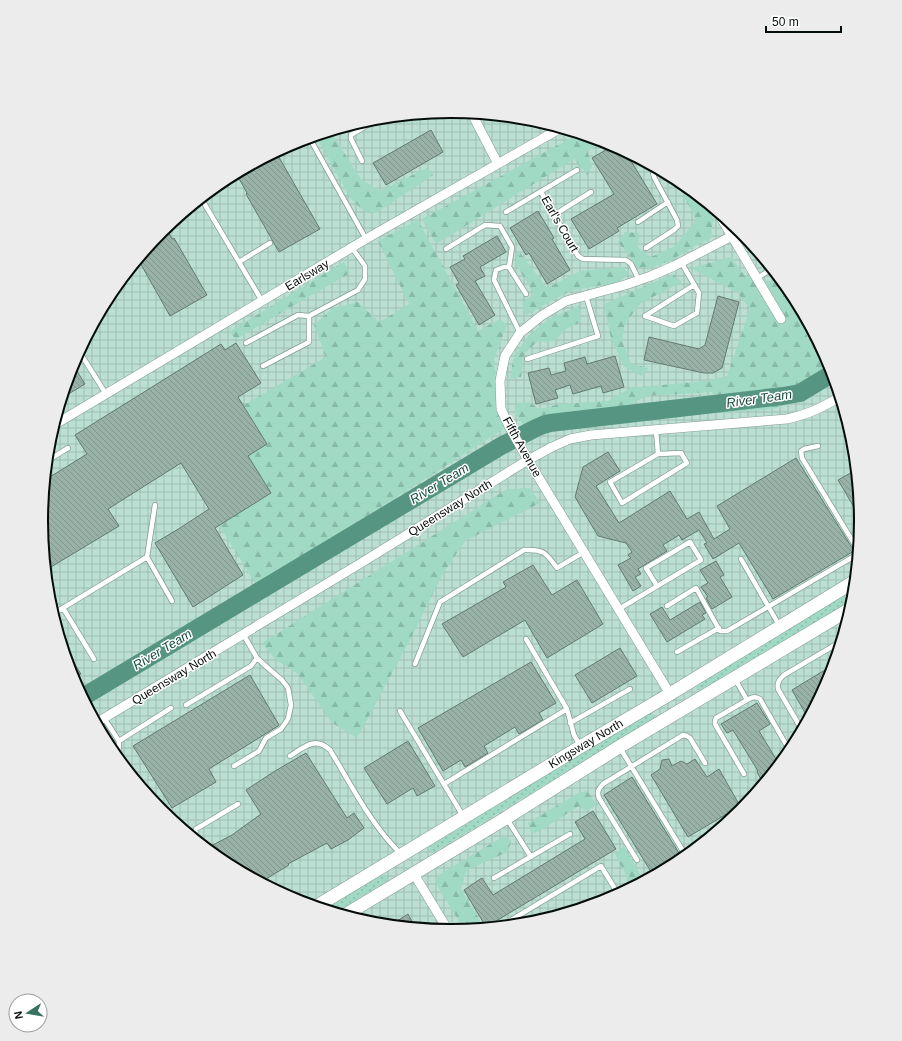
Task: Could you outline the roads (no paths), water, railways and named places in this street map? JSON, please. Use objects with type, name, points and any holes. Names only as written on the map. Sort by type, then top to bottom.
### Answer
[{"type":"street","points":[[474,118],[498,164]]},
{"type":"street","name":"Earlsway","points":[[61,421],[366,239],[555,131]]},
{"type":"street","points":[[727,227],[781,319]]},
{"type":"street","name":"Fifth Avenue","points":[[670,694],[528,460],[509,426],[501,408],[500,381],[505,356],[520,333],[540,316],[566,302],[651,276],[732,236]]},
{"type":"street","name":"Queensway North","points":[[101,720],[361,563],[528,460],[570,439],[788,419],[809,414],[835,399]]},
{"type":"street","name":"Kingsway North","points":[[323,903],[849,585]]},
{"type":"street","name":"Kingsway North","points":[[352,911],[843,613]]},
{"type":"street","points":[[670,694],[680,711]]},
{"type":"street","points":[[402,855],[444,924]]},
{"type":"lane","points":[[362,161],[351,139],[351,135],[365,127]]},
{"type":"lane","points":[[312,142],[366,239]]},
{"type":"lane","points":[[506,212],[577,170]]},
{"type":"lane","points":[[646,248],[678,226],[677,220],[654,177],[653,172]]},
{"type":"lane","name":"Earl's Court","points":[[541,192],[578,256],[583,259],[626,260],[631,264],[639,280]]},
{"type":"lane","points":[[554,215],[591,192]]},
{"type":"lane","points":[[638,222],[668,202]]},
{"type":"lane","points":[[204,203],[262,302]]},
{"type":"lane","points":[[446,249],[485,225],[500,226],[512,247],[509,267],[526,294]]},
{"type":"lane","points":[[239,262],[270,243]]},
{"type":"lane","points":[[246,343],[298,315],[309,316],[358,290],[365,279],[365,266],[352,248]]},
{"type":"lane","points":[[681,262],[699,293],[697,313],[674,326],[645,316],[694,285]]},
{"type":"lane","points":[[509,267],[496,270],[494,280],[520,333]]},
{"type":"lane","points":[[757,278],[768,271]]},
{"type":"lane","points":[[528,358],[598,336],[586,296]]},
{"type":"lane","points":[[263,366],[309,342],[309,316]]},
{"type":"lane","points":[[83,357],[106,394]]},
{"type":"lane","points":[[656,430],[658,454]]},
{"type":"lane","points":[[818,446],[804,449],[801,452],[802,458],[853,542]]},
{"type":"lane","points":[[53,457],[68,448]]},
{"type":"lane","points":[[681,453],[687,463],[622,503],[610,482],[658,454],[681,453]]},
{"type":"lane","points":[[155,505],[147,557],[172,601]]},
{"type":"lane","points":[[619,609],[701,560],[690,542],[646,568],[657,586]]},
{"type":"lane","points":[[415,664],[440,602],[524,550],[536,549],[547,554],[557,568],[584,552]]},
{"type":"lane","points":[[59,611],[147,557]]},
{"type":"lane","points":[[667,606],[696,588],[720,631],[726,631],[852,557]]},
{"type":"lane","points":[[741,559],[780,626]]},
{"type":"lane","points":[[63,608],[94,659]]},
{"type":"lane","points":[[677,652],[719,628]]},
{"type":"lane","points":[[234,766],[259,751],[266,738],[281,729],[288,719],[291,705],[288,688],[282,680],[257,658],[243,634]]},
{"type":"lane","points":[[526,639],[567,709],[574,735],[580,747]]},
{"type":"lane","points":[[799,724],[778,689],[777,684],[784,675],[834,645]]},
{"type":"lane","points":[[186,705],[251,666],[257,658]]},
{"type":"lane","points":[[734,679],[747,700]]},
{"type":"lane","points":[[570,723],[630,689]]},
{"type":"lane","points":[[744,774],[715,724],[716,718],[752,697],[756,697],[760,699],[786,744]]},
{"type":"lane","points":[[119,741],[171,708]]},
{"type":"lane","points":[[444,784],[567,709]]},
{"type":"lane","points":[[400,711],[464,818]]},
{"type":"lane","points":[[102,723],[119,741],[119,748]]},
{"type":"lane","points":[[637,860],[599,798],[598,790],[603,784],[683,735],[690,738],[705,763]]},
{"type":"lane","points":[[290,756],[310,744],[318,743],[325,745],[330,750],[376,826],[402,855]]},
{"type":"lane","points":[[619,748],[682,850]]},
{"type":"lane","points":[[196,832],[196,829],[238,804]]},
{"type":"lane","points":[[506,818],[531,857]]},
{"type":"lane","points":[[494,878],[570,834]]},
{"type":"lane","points":[[514,918],[601,866],[615,888]]},
{"type":"waterway","name":"River Team","points":[[88,694],[501,446],[536,428],[550,423],[800,393],[827,377]]}]
